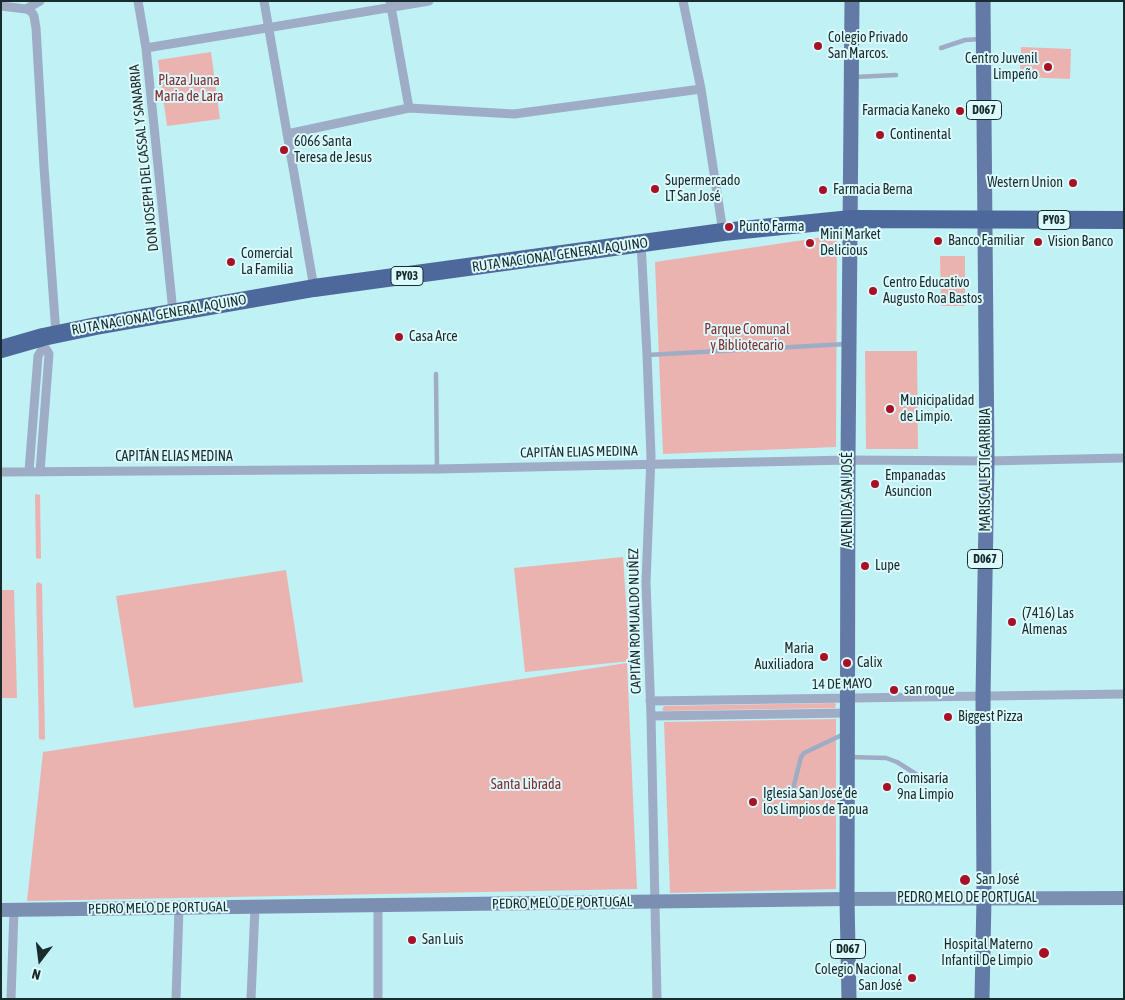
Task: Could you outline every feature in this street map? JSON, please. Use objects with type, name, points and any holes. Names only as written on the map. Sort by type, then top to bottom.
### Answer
[{"type":"highway","name":"RUTA NACIONAL GENERAL AQUINO","points":[[1,348],[173,312],[314,288],[487,266],[723,232],[851,219],[1124,220]]},
{"type":"main road","name":"AVENIDA SAN JOSÉ","points":[[849,999],[847,899],[848,460],[852,1]]},
{"type":"main road","name":"MARISCAL ESTIGARRIBIA","points":[[982,999],[984,898],[983,696],[987,461],[983,1]]},
{"type":"street","points":[[26,9],[40,1]]},
{"type":"street","name":"DON JOSEPH DEL CASSAL Y SANABRIA","points":[[138,1],[146,48],[173,312]]},
{"type":"street","points":[[264,1],[314,288]]},
{"type":"street","points":[[146,48],[390,4],[429,1]]},
{"type":"street","points":[[683,1],[701,89],[723,232]]},
{"type":"street","points":[[390,4],[409,108]]},
{"type":"street","points":[[1,6],[26,9],[31,12],[34,16],[36,28],[44,167],[49,354],[35,471]]},
{"type":"street","points":[[287,134],[409,108],[514,114],[701,89]]},
{"type":"street","name":"CAPITÁN ROMUALDO NUÑEZ","points":[[641,243],[648,356],[651,464],[646,574],[657,999]]},
{"type":"street","points":[[35,471],[38,356],[48,339]]},
{"type":"street","name":"CAPITÁN ELIAS MEDINA","points":[[1,472],[437,469],[848,460],[987,461],[1124,458]]},
{"type":"street","name":"14 DE MAYO","points":[[650,701],[1124,694]]},
{"type":"street","name":"14 DE MAYO","points":[[651,716],[848,713]]},
{"type":"street","name":"PEDRO MELO DE PORTUGAL","points":[[8,910],[847,899],[1124,898]]},
{"type":"street","points":[[378,906],[378,999]]},
{"type":"street","points":[[251,999],[255,907]]},
{"type":"street","points":[[176,999],[179,908]]},
{"type":"street","points":[[8,910],[11,999]]},
{"type":"lane","points":[[941,48],[965,40],[984,39]]},
{"type":"lane","points":[[851,76],[896,75]]},
{"type":"lane","points":[[648,356],[849,343]]},
{"type":"lane","points":[[436,374],[437,469]]},
{"type":"lane","points":[[791,797],[804,753],[848,733]]},
{"type":"lane","points":[[848,758],[886,758],[897,762],[916,774]]},
{"type":"green space","points":[[1021,47],[1071,49],[1070,79],[1020,77]]},
{"type":"green space","name":"Plaza Juana Maria de Lara","points":[[211,52],[220,119],[167,126],[158,60]]},
{"type":"green space","name":"Parque Comunal y Bibliotecario","points":[[837,235],[836,447],[663,454],[655,262]]},
{"type":"green space","points":[[940,256],[965,256],[965,306],[941,306]]},
{"type":"green space","points":[[865,351],[917,351],[918,449],[866,449]]},
{"type":"green space","points":[[36,494],[40,495],[40,559],[36,558]]},
{"type":"green space","points":[[623,557],[630,661],[525,672],[514,568]]},
{"type":"green space","points":[[286,570],[303,682],[134,708],[116,596]]},
{"type":"green space","points":[[38,582],[42,584],[44,740],[39,739],[36,584]]},
{"type":"green space","points":[[1,590],[14,590],[17,698],[1,698]]},
{"type":"green space","name":"Santa Librada","points":[[627,663],[637,889],[27,901],[43,752]]},
{"type":"green space","points":[[835,703],[835,708],[662,710],[664,706]]},
{"type":"green space","points":[[836,719],[836,889],[670,893],[664,722]]},
{"type":"place","name":"Colegio Privado San Marcos.","points":[[818,46]]},
{"type":"place","name":"Centro Juvenil Limpeño","points":[[1048,67]]},
{"type":"place","name":"Farmacia Kaneko","points":[[960,111]]},
{"type":"place","name":"Continental","points":[[880,135]]},
{"type":"place","name":"6066 Santa Teresa de Jesus","points":[[284,150]]},
{"type":"place","name":"Western Union","points":[[1073,183]]},
{"type":"place","name":"Supermercado LT San José","points":[[655,189]]},
{"type":"place","name":"Farmacia Berna","points":[[823,190]]},
{"type":"place","name":"Punto Farma","points":[[729,227]]},
{"type":"place","name":"Banco Familiar","points":[[938,241]]},
{"type":"place","name":"Vision Banco","points":[[1038,242]]},
{"type":"place","name":"Mini Market Delicious","points":[[810,243]]},
{"type":"place","name":"Comercial La Familia","points":[[231,262]]},
{"type":"place","name":"Centro Educativo Augusto Roa Bastos","points":[[873,291]]},
{"type":"place","name":"Casa Arce","points":[[399,337]]},
{"type":"place","name":"Municipalidad de Limpio.","points":[[890,409]]},
{"type":"place","name":"Empanadas Asuncion","points":[[875,484]]},
{"type":"place","name":"Lupe","points":[[865,566]]},
{"type":"place","name":"(7416) Las Almenas","points":[[1012,622]]},
{"type":"place","name":"Maria Auxiliadora","points":[[824,657]]},
{"type":"place","name":"Calix","points":[[847,663]]},
{"type":"place","name":"san roque","points":[[894,690]]},
{"type":"place","name":"Biggest Pizza","points":[[948,717]]},
{"type":"place","name":"Comisaría 9na Limpio","points":[[887,787]]},
{"type":"place","name":"Iglesia San José de los Limpios de Tapua","points":[[753,802]]},
{"type":"place","name":"San José","points":[[965,880]]},
{"type":"place","name":"San Luis","points":[[412,940]]},
{"type":"place","name":"Hospital Materno Infantil De Limpio","points":[[1044,953]]},
{"type":"place","name":"Colegio Nacional San José","points":[[912,978]]}]
